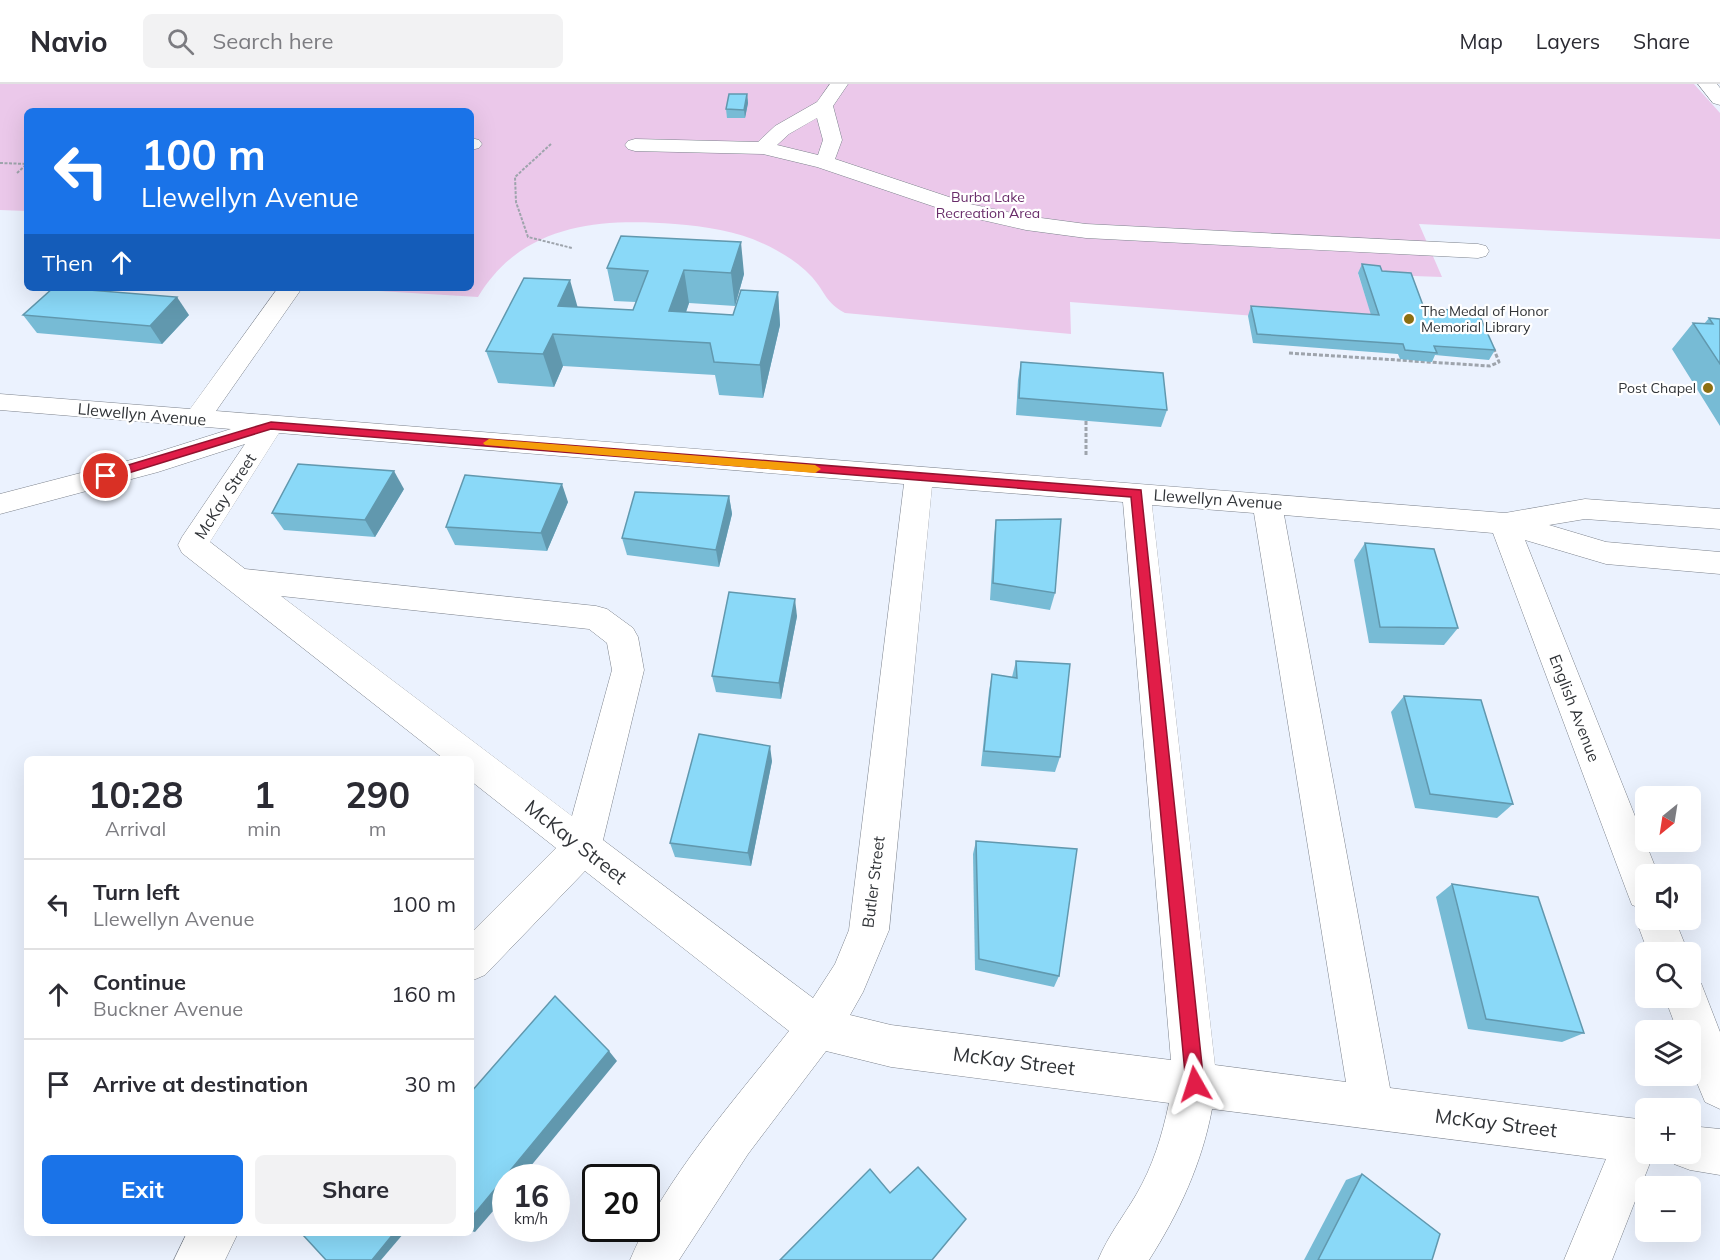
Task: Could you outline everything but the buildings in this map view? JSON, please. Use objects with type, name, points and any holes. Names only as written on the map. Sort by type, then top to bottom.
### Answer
[{"type":"street","points":[[763,148],[782,130],[824,106],[839,84]]},
{"type":"street","points":[[1707,84],[1720,99]]},
{"type":"street","points":[[823,162],[833,149],[832,131],[825,118],[824,106]]},
{"type":"street","points":[[635,144],[763,148],[823,162],[964,209],[1026,223],[1086,231],[1478,251]]},
{"type":"street","points":[[197,418],[288,291]]},
{"type":"street","name":"Llewellyn Avenue","points":[[0,402],[1504,523],[1606,553],[1720,563]]},
{"type":"street","points":[[0,504],[148,465],[271,425]]},
{"type":"street","name":"McKay Street","points":[[271,425],[193,545],[466,756]]},
{"type":"street","name":"Butler Street","points":[[654,1260],[666,1235],[732,1138],[818,1028],[849,978],[869,930],[919,477]]},
{"type":"street","points":[[1122,1260],[1153,1211],[1182,1148],[1195,1084],[1136,493]]},
{"type":"street","points":[[1267,503],[1372,1107]]},
{"type":"street","name":"Llewellyn Avenue","points":[[1504,523],[1585,509],[1720,519]]},
{"type":"street","name":"English Avenue","points":[[1504,523],[1635,864]]},
{"type":"street","points":[[240,580],[596,618],[622,637],[628,670],[583,847],[474,958]]},
{"type":"street","name":"McKay Street","points":[[474,762],[818,1028],[891,1046],[1635,1141]]},
{"type":"street","points":[[1690,1008],[1720,1087]]},
{"type":"street","points":[[1701,1149],[1720,1152]]},
{"type":"street","points":[[1588,1260],[1635,1155]]},
{"type":"street","points":[[198,1260],[212,1236]]},
{"type":"path","points":[[551,144],[515,177],[516,202],[528,237],[572,248]]},
{"type":"path","points":[[0,163],[24,164]]},
{"type":"path","points":[[17,173],[24,167]]},
{"type":"path","points":[[1475,308],[1480,318]]},
{"type":"path","points":[[1288,353],[1490,366],[1499,362],[1489,340]]},
{"type":"path","points":[[1085,460],[1086,421]]},
{"type":"green space","name":"Burba Lake Recreation Area","points":[[0,84],[1694,84],[1720,113],[1720,239],[1419,224],[1442,277],[1358,274],[1375,325],[1070,302],[1071,334],[845,313],[829,301],[804,269],[764,244],[714,229],[646,222],[590,225],[539,240],[517,254],[496,273],[478,297],[379,291],[474,291],[474,108],[24,108],[24,211],[0,210]]},
{"type":"slow traffic","points":[[489,443],[815,469]]},
{"type":"place","name":"The Medal of Honor Memorial Library","points":[[1409,319]]},
{"type":"place","name":"Post Chapel","points":[[1708,388]]},
{"type":"route","points":[[106,476],[148,465],[271,425],[1136,493],[1195,1084]]}]
